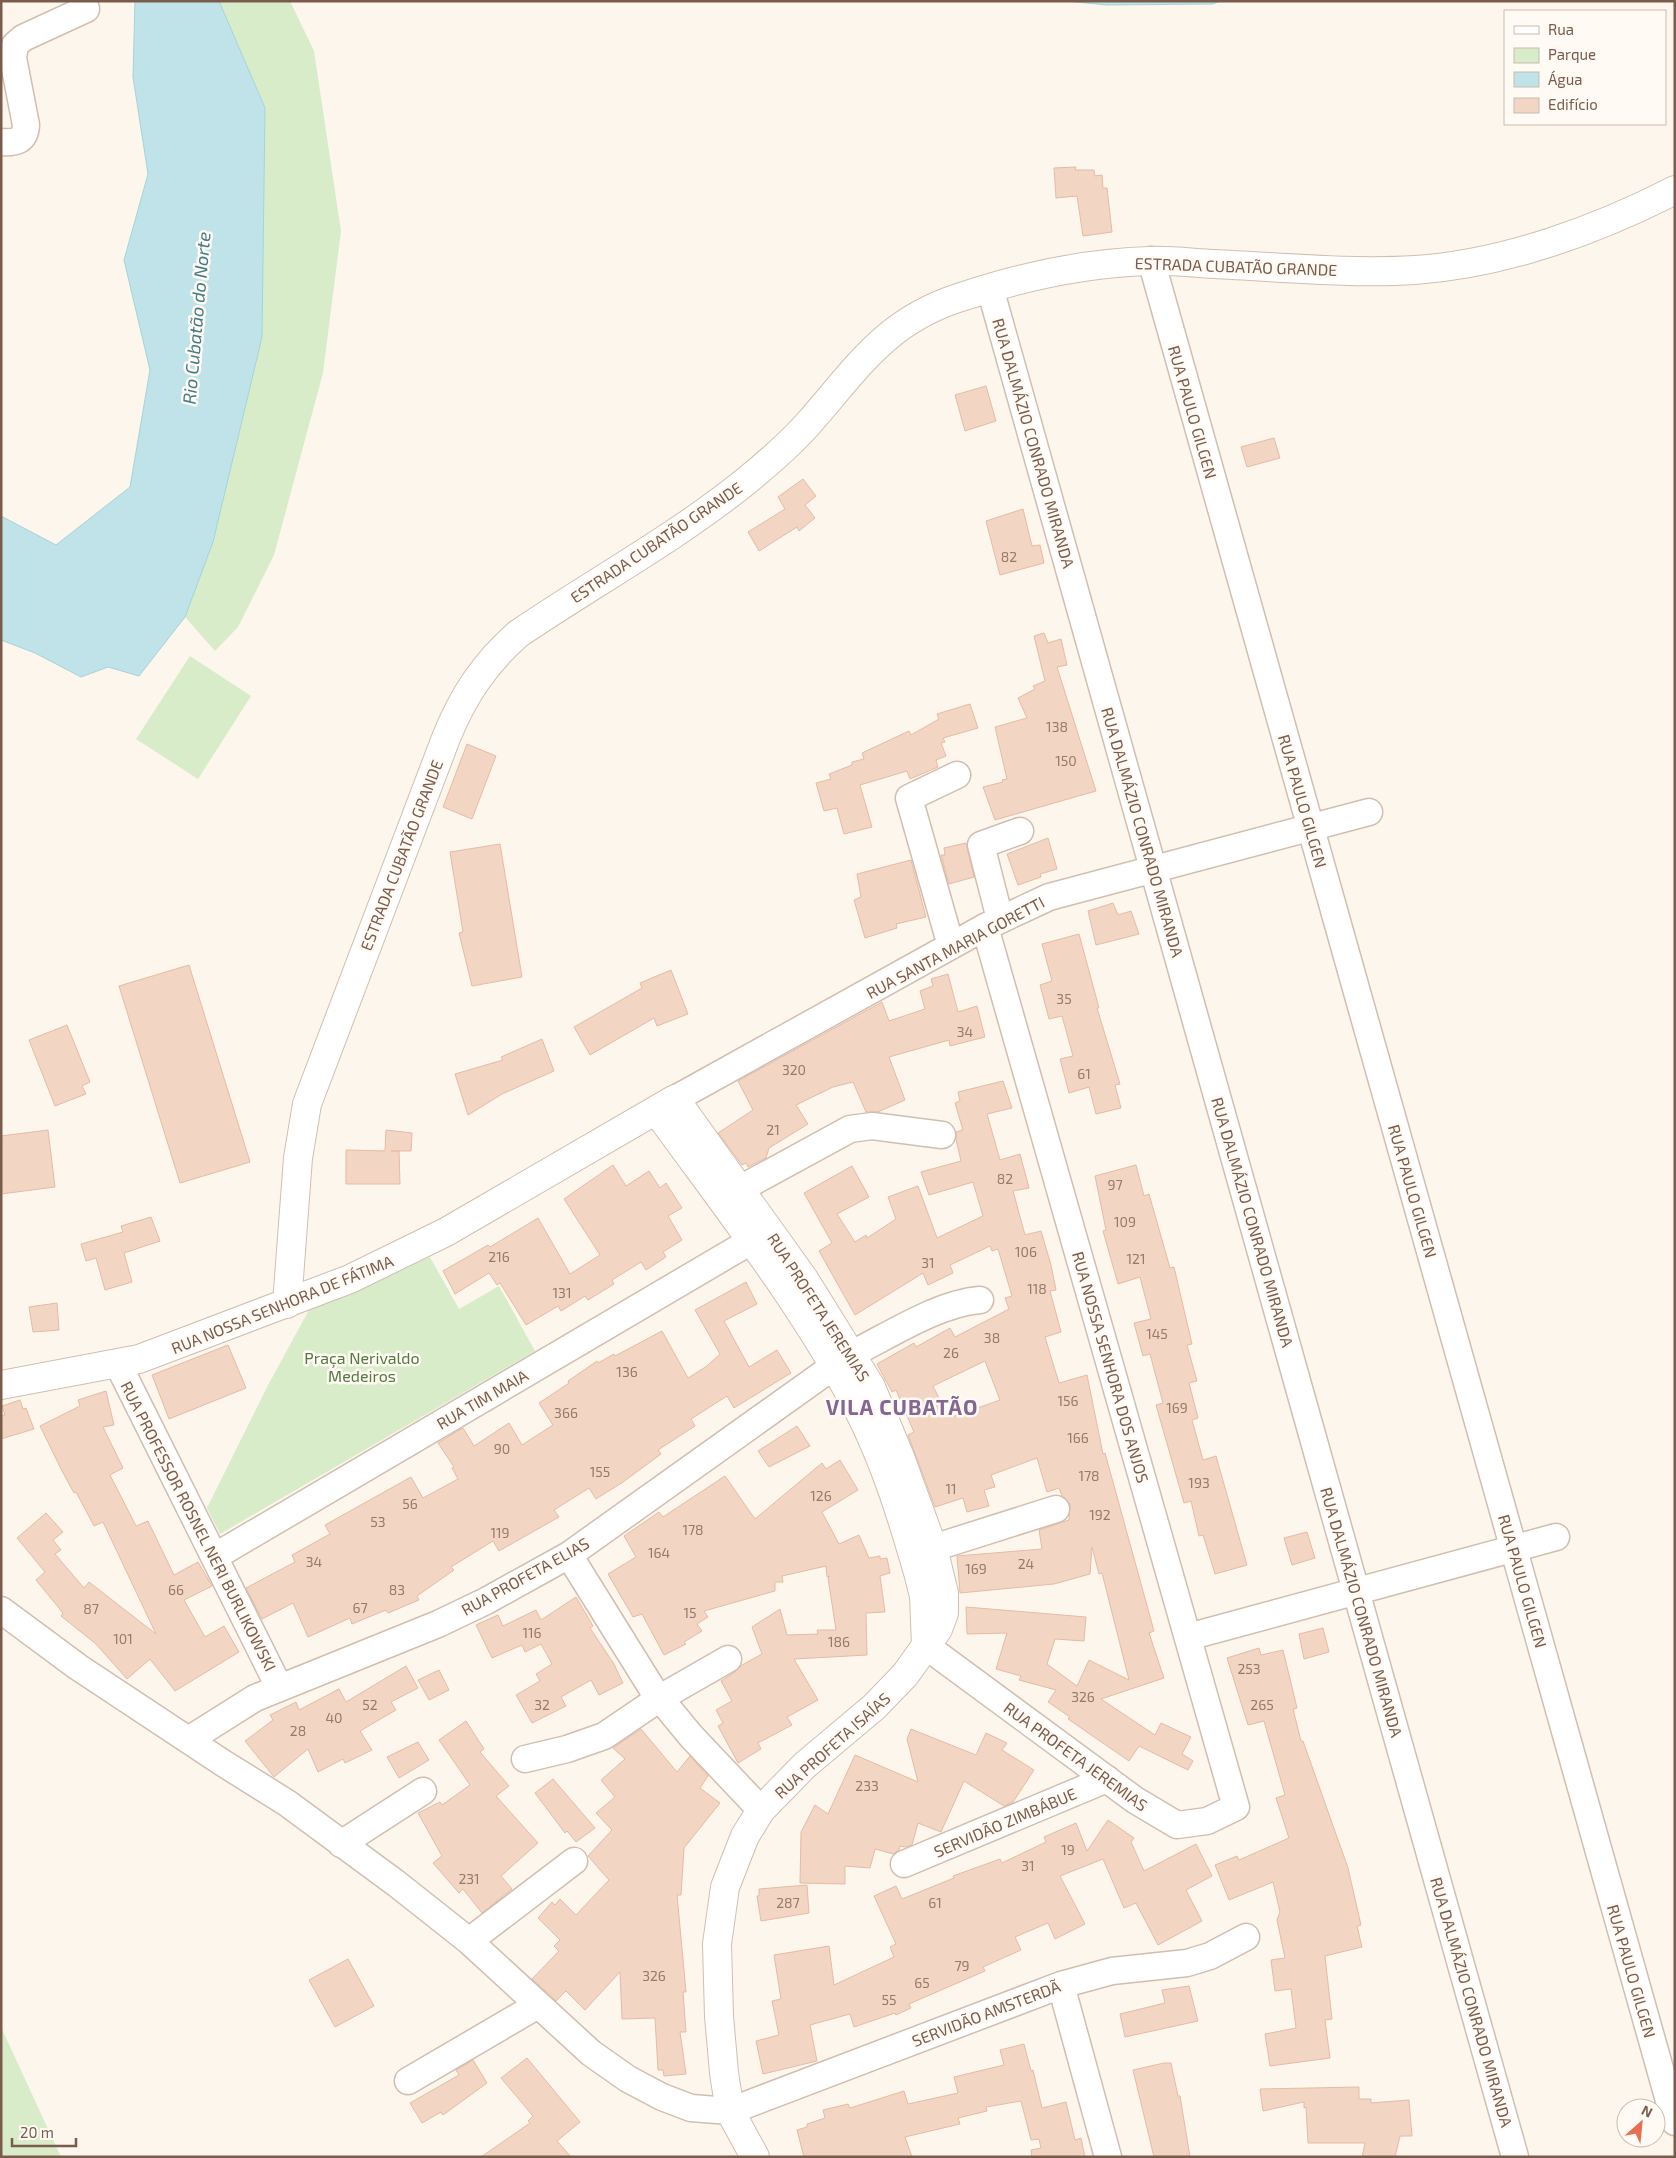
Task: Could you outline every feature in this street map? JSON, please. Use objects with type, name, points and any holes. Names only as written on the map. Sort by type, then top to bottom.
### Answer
[{"type":"street","points":[[1,142],[14,143],[21,140],[25,134],[26,125],[13,58],[15,45],[23,38],[86,9]]},
{"type":"street","name":"ESTRADA CUBATÃO GRANDE","points":[[287,1304],[298,1158],[307,1104],[446,738],[457,711],[471,685],[500,650],[518,634],[710,508],[773,459],[806,426],[869,352],[895,329],[932,307],[990,288],[1089,266],[1151,260],[1317,269],[1425,269],[1504,255],[1558,239],[1623,215],[1675,190]]},
{"type":"street","name":"RUA PAULO GILGEN","points":[[1151,260],[1675,2122]]},
{"type":"street","name":"RUA DALMÁZIO CONRADO MIRANDA","points":[[990,288],[1516,2157]]},
{"type":"street","points":[[951,946],[909,798],[957,775]]},
{"type":"street","name":"RUA SANTA MARIA GORETTI","points":[[666,1104],[993,923],[1049,897],[1369,812]]},
{"type":"street","name":"RUA NOSSA SENHORA DOS ANJOS","points":[[1020,831],[981,845],[993,923],[1236,1806]]},
{"type":"street","name":"RUA NOSSA SENHORA DE FÁTIMA","points":[[1,1385],[118,1364],[160,1352],[350,1279],[417,1248],[666,1104]]},
{"type":"street","name":"RUA PROFETA JEREMIAS","points":[[666,1104],[740,1189],[804,1279],[843,1360],[858,1410],[877,1452],[911,1549],[924,1596],[926,1646]]},
{"type":"street","name":"RUA PROFETA JEREMIAS","points":[[666,1104],[752,1241],[793,1301],[843,1360],[885,1419],[932,1548],[944,1593],[944,1613],[926,1646]]},
{"type":"street","points":[[740,1189],[850,1129],[872,1126],[942,1136]]},
{"type":"street","name":"RUA TIM MAIA","points":[[214,1557],[752,1241]]},
{"type":"street","name":"RUA PROFETA ELIAS","points":[[190,1739],[255,1698],[438,1624],[569,1555],[843,1360],[940,1310],[958,1303],[980,1300]]},
{"type":"street","name":"RUA PROFESSOR ROSNEL NERI BURLIKOWSKI","points":[[118,1364],[279,1687]]},
{"type":"street","points":[[932,1548],[1056,1510]]},
{"type":"street","points":[[1188,1637],[1556,1537]]},
{"type":"street","points":[[569,1555],[660,1698],[691,1736],[761,1810]]},
{"type":"street","points":[[1,1610],[64,1657],[190,1739],[223,1763],[287,1803],[469,1941],[591,2053],[628,2079],[662,2097],[690,2108],[730,2111],[756,2157]]},
{"type":"street","name":"RUA PROFETA JEREMIAS","points":[[926,1646],[1135,1800],[1178,1825],[1207,1821],[1236,1806]]},
{"type":"street","name":"RUA PROFETA ISAÍAS","points":[[730,2111],[717,1976],[719,1916],[724,1887],[744,1836],[761,1810],[805,1765],[889,1693],[926,1646]]},
{"type":"street","points":[[525,1759],[567,1749],[604,1736],[660,1698],[728,1659]]},
{"type":"street","name":"SERVIDÃO ZIMBÁBUE","points":[[904,1864],[1107,1779]]},
{"type":"street","points":[[341,1844],[423,1791]]},
{"type":"street","points":[[469,1941],[574,1861]]},
{"type":"street","name":"SERVIDÃO AMSTERDÃ","points":[[730,2111],[1061,1984],[1112,1971],[1187,1963],[1210,1956],[1246,1937]]},
{"type":"street","points":[[1061,1984],[1108,2157]]},
{"type":"street","points":[[408,2081],[538,2005]]},
{"type":"green space","points":[[219,1],[290,1],[314,51],[341,231],[323,373],[274,555],[238,627],[215,651],[185,617],[213,542],[265,108]]},
{"type":"green space","points":[[190,656],[251,696],[198,779],[136,739]]},
{"type":"green space","name":"Praça Nerivaldo Medeiros","points":[[430,1257],[459,1309],[499,1286],[535,1351],[220,1534],[207,1508],[267,1387],[310,1308]]},
{"type":"green space","points":[[1,2027],[61,2157],[1,2157]]},
{"type":"water","name":"Rio Cubatão do Norte","points":[[135,1],[219,1],[265,108],[262,337],[213,542],[185,617],[139,676],[108,667],[81,677],[35,653],[1,640],[1,516],[56,545],[130,487],[150,370],[124,260],[148,174],[133,77]]},
{"type":"water","points":[[1066,1],[1220,1],[1213,4],[1107,5]]},
{"type":"building","points":[[1076,167],[1075,170],[1094,170],[1095,176],[1102,175],[1103,188],[1107,188],[1112,232],[1083,236],[1077,196],[1056,198],[1054,168]]},
{"type":"building","points":[[986,386],[996,421],[965,431],[955,395]]},
{"type":"building","points":[[1274,438],[1280,458],[1247,467],[1241,447]]},
{"type":"building","points":[[803,479],[816,496],[805,505],[815,518],[799,531],[797,527],[759,551],[748,532],[785,509],[778,497]]},
{"type":"building","points":[[1023,509],[1032,546],[1040,545],[1044,563],[1000,575],[986,521]]},
{"type":"building","points":[[1044,633],[1048,643],[1061,639],[1067,665],[1057,667],[1096,791],[995,820],[983,787],[1003,782],[1002,780],[1007,779],[995,727],[1027,718],[1018,698],[1035,689],[1033,686],[1045,681],[1034,636]]},
{"type":"building","points":[[970,704],[978,728],[943,738],[945,742],[941,743],[946,756],[936,760],[938,767],[910,779],[907,771],[860,785],[872,827],[844,834],[837,808],[824,811],[816,783],[831,779],[829,774],[852,765],[852,762],[864,759],[862,753],[909,731],[911,735],[939,719],[937,714]]},
{"type":"building","points":[[467,744],[496,756],[472,819],[443,807]]},
{"type":"building","points":[[1048,838],[1057,869],[1040,874],[1041,877],[1018,885],[1007,854]]},
{"type":"building","points":[[966,843],[974,877],[949,884],[941,855],[945,855],[944,848]]},
{"type":"building","points":[[500,844],[522,977],[472,986],[459,933],[463,932],[450,852]]},
{"type":"building","points":[[911,860],[926,917],[896,924],[897,928],[865,938],[854,900],[861,897],[857,874]]},
{"type":"building","points":[[1113,903],[1118,915],[1131,911],[1139,934],[1096,945],[1088,911]]},
{"type":"building","points":[[1079,934],[1099,1008],[1097,1008],[1120,1084],[1115,1085],[1121,1108],[1096,1114],[1089,1087],[1069,1093],[1060,1059],[1073,1056],[1062,1016],[1049,1019],[1040,985],[1052,981],[1042,944]]},
{"type":"building","points":[[189,965],[250,1162],[180,1183],[119,986]]},
{"type":"building","points":[[671,970],[688,1014],[657,1026],[654,1018],[590,1055],[574,1027],[642,988],[640,983]]},
{"type":"building","points":[[948,974],[958,1012],[977,1006],[985,1037],[950,1046],[949,1040],[889,1057],[905,1100],[878,1112],[866,1112],[853,1082],[833,1087],[796,1105],[808,1124],[769,1148],[766,1158],[748,1167],[746,1163],[742,1165],[718,1133],[753,1110],[738,1081],[882,1002],[889,1021],[925,1009],[920,991],[933,986],[931,979]]},
{"type":"building","points":[[67,1025],[90,1082],[82,1086],[86,1094],[55,1106],[29,1040]]},
{"type":"building","points":[[542,1039],[554,1071],[502,1094],[468,1115],[455,1074],[503,1060],[501,1057]]},
{"type":"building","points":[[1003,1081],[1012,1108],[987,1114],[1000,1160],[1020,1154],[1029,1188],[1013,1191],[1025,1235],[1041,1231],[1051,1265],[1056,1290],[1050,1291],[1061,1332],[1045,1337],[1059,1383],[1087,1375],[1103,1454],[1105,1453],[1154,1631],[1149,1633],[1164,1678],[1101,1699],[1155,1735],[1161,1723],[1191,1737],[1182,1754],[1193,1761],[1188,1770],[1139,1746],[1129,1761],[1068,1719],[1070,1717],[1048,1702],[1056,1690],[1019,1680],[1021,1676],[996,1669],[1007,1633],[967,1634],[966,1607],[1086,1617],[1084,1641],[1055,1639],[1047,1664],[1077,1686],[1089,1660],[1129,1680],[1102,1573],[1099,1574],[1092,1547],[1090,1574],[1054,1584],[960,1593],[957,1556],[1042,1549],[1039,1530],[1069,1520],[1070,1504],[1062,1496],[1059,1488],[1047,1492],[1037,1458],[991,1475],[995,1487],[984,1490],[989,1506],[967,1512],[963,1498],[935,1507],[908,1435],[914,1432],[896,1390],[892,1392],[877,1364],[914,1343],[916,1347],[950,1328],[955,1337],[1009,1309],[1005,1298],[1012,1296],[998,1249],[992,1251],[990,1246],[950,1265],[953,1273],[928,1285],[923,1273],[855,1315],[819,1251],[832,1243],[804,1193],[852,1166],[869,1197],[837,1214],[855,1242],[866,1235],[867,1238],[896,1219],[888,1197],[918,1186],[937,1238],[983,1216],[973,1182],[929,1195],[921,1172],[961,1161],[956,1139],[956,1132],[963,1130],[955,1103],[960,1101],[958,1092]],"holes":[[[985,1361],[1000,1400],[949,1418],[933,1386]]]},
{"type":"building","points":[[48,1130],[55,1187],[1,1194],[1,1136]]},
{"type":"building","points":[[386,1130],[412,1133],[411,1151],[399,1151],[400,1184],[346,1184],[346,1150],[385,1151]]},
{"type":"building","points":[[613,1165],[626,1186],[649,1171],[660,1188],[666,1183],[682,1208],[668,1216],[682,1240],[663,1252],[666,1257],[646,1270],[641,1262],[612,1280],[614,1284],[588,1300],[585,1296],[561,1311],[558,1306],[526,1325],[500,1283],[497,1285],[489,1273],[455,1294],[443,1271],[488,1245],[490,1247],[538,1218],[570,1274],[600,1255],[564,1199]]},
{"type":"building","points":[[1136,1165],[1144,1196],[1149,1194],[1170,1268],[1174,1267],[1192,1344],[1187,1345],[1197,1381],[1189,1383],[1198,1418],[1192,1420],[1203,1460],[1216,1456],[1247,1565],[1215,1574],[1203,1535],[1199,1536],[1191,1501],[1184,1503],[1156,1405],[1163,1403],[1150,1354],[1143,1356],[1134,1323],[1151,1319],[1140,1277],[1118,1284],[1103,1231],[1106,1230],[1095,1176]]},
{"type":"building","points":[[151,1217],[160,1241],[124,1253],[132,1282],[105,1290],[96,1258],[86,1261],[81,1244],[123,1232],[121,1226]]},
{"type":"building","points":[[746,1282],[757,1304],[724,1321],[749,1367],[777,1350],[791,1373],[734,1408],[727,1396],[691,1419],[695,1426],[658,1450],[661,1454],[623,1482],[596,1499],[589,1488],[554,1510],[559,1517],[499,1551],[493,1541],[451,1567],[454,1570],[417,1596],[419,1600],[388,1613],[386,1610],[352,1624],[350,1618],[308,1637],[293,1603],[262,1619],[246,1588],[295,1562],[292,1555],[330,1534],[325,1525],[411,1477],[423,1498],[458,1479],[452,1468],[454,1467],[438,1443],[463,1428],[474,1446],[509,1423],[522,1445],[553,1425],[539,1403],[597,1361],[598,1363],[614,1354],[615,1356],[662,1331],[688,1378],[707,1366],[720,1354],[695,1310]]},
{"type":"building","points":[[57,1303],[59,1330],[33,1332],[29,1307]]},
{"type":"building","points":[[228,1345],[246,1388],[169,1419],[152,1375]]},
{"type":"building","points":[[106,1391],[114,1425],[103,1427],[123,1468],[110,1475],[136,1526],[148,1521],[174,1575],[198,1562],[212,1586],[184,1600],[205,1637],[224,1626],[239,1652],[175,1691],[150,1659],[127,1679],[96,1644],[61,1616],[63,1613],[36,1580],[45,1572],[17,1538],[46,1513],[63,1532],[53,1540],[61,1550],[55,1554],[84,1588],[89,1582],[156,1634],[103,1522],[94,1526],[76,1492],[74,1493],[62,1471],[40,1426],[80,1406],[78,1400]]},
{"type":"building","points":[[20,1400],[23,1409],[26,1408],[34,1429],[1,1439],[1,1416],[5,1415],[2,1406]]},
{"type":"building","points":[[797,1426],[810,1446],[769,1467],[758,1451]]},
{"type":"building","points":[[840,1460],[858,1490],[822,1512],[839,1544],[859,1535],[869,1558],[880,1556],[880,1559],[887,1558],[890,1573],[880,1576],[885,1612],[866,1613],[867,1655],[794,1659],[818,1700],[787,1717],[792,1725],[758,1743],[761,1749],[738,1763],[718,1726],[723,1723],[716,1710],[732,1701],[721,1681],[742,1665],[762,1654],[752,1627],[780,1609],[787,1635],[818,1634],[817,1630],[836,1630],[828,1578],[830,1576],[827,1577],[826,1566],[782,1576],[783,1582],[775,1582],[775,1591],[704,1611],[708,1617],[697,1624],[702,1631],[684,1642],[686,1644],[664,1655],[642,1614],[633,1617],[608,1574],[636,1557],[624,1536],[659,1512],[663,1517],[725,1476],[755,1519],[822,1463],[826,1469]]},
{"type":"building","points":[[1307,1532],[1315,1558],[1292,1565],[1284,1538]]},
{"type":"building","points":[[576,1597],[593,1626],[590,1628],[614,1664],[623,1683],[599,1695],[591,1680],[561,1697],[566,1706],[532,1723],[516,1695],[540,1681],[536,1674],[552,1664],[541,1644],[525,1652],[522,1645],[492,1658],[476,1625],[498,1615],[503,1626],[536,1610],[541,1620]]},
{"type":"building","points":[[1323,1628],[1329,1652],[1304,1659],[1299,1634]]},
{"type":"building","points":[[1259,1648],[1261,1655],[1283,1650],[1297,1708],[1293,1709],[1301,1741],[1303,1741],[1348,1868],[1361,1925],[1357,1926],[1362,1947],[1325,1956],[1332,2019],[1325,2020],[1330,2058],[1270,2066],[1265,2034],[1296,2028],[1291,1989],[1275,1991],[1271,1960],[1285,1958],[1277,1920],[1280,1912],[1273,1882],[1229,1900],[1215,1865],[1237,1856],[1239,1860],[1289,1838],[1276,1798],[1285,1795],[1264,1721],[1248,1725],[1227,1658]]},
{"type":"building","points":[[406,1666],[418,1688],[391,1702],[396,1710],[360,1731],[372,1750],[345,1763],[343,1759],[318,1772],[308,1749],[274,1777],[245,1741],[273,1720],[270,1715],[296,1702],[299,1710],[339,1689],[346,1702]]},
{"type":"building","points":[[439,1670],[449,1690],[429,1700],[418,1680]]},
{"type":"building","points":[[466,1721],[484,1749],[480,1752],[509,1786],[496,1796],[538,1843],[501,1876],[512,1889],[482,1913],[463,1889],[459,1893],[433,1863],[442,1856],[418,1813],[440,1802],[442,1805],[470,1785],[439,1740]]},
{"type":"building","points":[[641,1729],[677,1772],[690,1756],[708,1776],[700,1788],[720,1803],[684,1848],[681,1895],[677,1895],[686,1992],[683,1992],[686,2032],[680,2032],[686,2074],[664,2076],[663,2070],[658,2070],[655,2018],[622,2019],[620,1972],[585,2010],[566,1991],[556,2001],[532,1979],[559,1951],[554,1946],[560,1940],[538,1918],[552,1902],[555,1905],[560,1899],[576,1915],[609,1880],[588,1856],[612,1830],[596,1813],[615,1797],[601,1780],[625,1759],[613,1748]]},
{"type":"building","points":[[911,1729],[976,1755],[986,1733],[1007,1743],[1002,1750],[1034,1770],[1013,1802],[1004,1806],[964,1781],[941,1832],[918,1823],[912,1845],[900,1846],[899,1850],[893,1854],[875,1849],[870,1868],[845,1866],[845,1884],[800,1883],[801,1832],[815,1805],[828,1814],[855,1755],[918,1782],[907,1739]]},
{"type":"building","points":[[418,1742],[429,1760],[399,1778],[387,1757]]},
{"type":"building","points":[[553,1779],[595,1828],[576,1842],[567,1831],[565,1833],[535,1793]]},
{"type":"building","points":[[1108,1820],[1134,1838],[1131,1842],[1144,1871],[1196,1844],[1212,1876],[1186,1890],[1202,1921],[1158,1945],[1136,1903],[1124,1908],[1103,1859],[1060,1876],[1085,1924],[1055,1939],[1048,1923],[1015,1937],[1021,1950],[983,1967],[985,1971],[909,2004],[911,2008],[896,2015],[895,2013],[854,2027],[850,2014],[810,2025],[817,2061],[763,2074],[756,2041],[779,2035],[772,2001],[781,1999],[774,1955],[829,1946],[834,1985],[894,1957],[890,1947],[896,1944],[874,1896],[896,1886],[902,1899],[954,1878],[953,1876],[1000,1859],[1002,1863],[1046,1842],[1044,1837],[1076,1823],[1087,1851]]},
{"type":"building","points":[[807,1885],[809,1913],[761,1921],[757,1896],[759,1896],[759,1889]]},
{"type":"building","points":[[348,1959],[374,2006],[335,2027],[309,1980]]},
{"type":"building","points":[[1189,1986],[1198,2021],[1125,2037],[1120,2014],[1165,2003],[1162,1990]]},
{"type":"building","points":[[1024,2044],[1031,2071],[1033,2070],[1042,2108],[1066,2102],[1075,2140],[1081,2138],[1085,2157],[1032,2157],[1031,2150],[1041,2148],[1039,2139],[1031,2140],[1021,2101],[986,2107],[987,2111],[958,2118],[960,2124],[905,2137],[912,2157],[804,2157],[797,2130],[807,2127],[807,2124],[825,2118],[823,2110],[848,2104],[850,2108],[904,2091],[908,2104],[958,2093],[954,2077],[1004,2065],[1000,2050]]},
{"type":"building","points":[[527,2058],[580,2122],[557,2141],[571,2157],[481,2157],[530,2123],[528,2121],[533,2116],[501,2078]]},
{"type":"building","points":[[473,2060],[487,2083],[443,2115],[441,2112],[422,2123],[410,2103],[459,2075],[456,2070]]},
{"type":"building","points":[[1171,2063],[1178,2096],[1180,2096],[1190,2157],[1154,2157],[1133,2070]]},
{"type":"building","points":[[1359,2087],[1359,2099],[1371,2099],[1371,2103],[1409,2100],[1412,2136],[1400,2136],[1395,2157],[1362,2157],[1365,2143],[1308,2143],[1306,2107],[1304,2108],[1304,2102],[1263,2111],[1260,2089]]},
{"type":"district","name":"VILA CUBATÃO","points":[[902,1406]]}]
